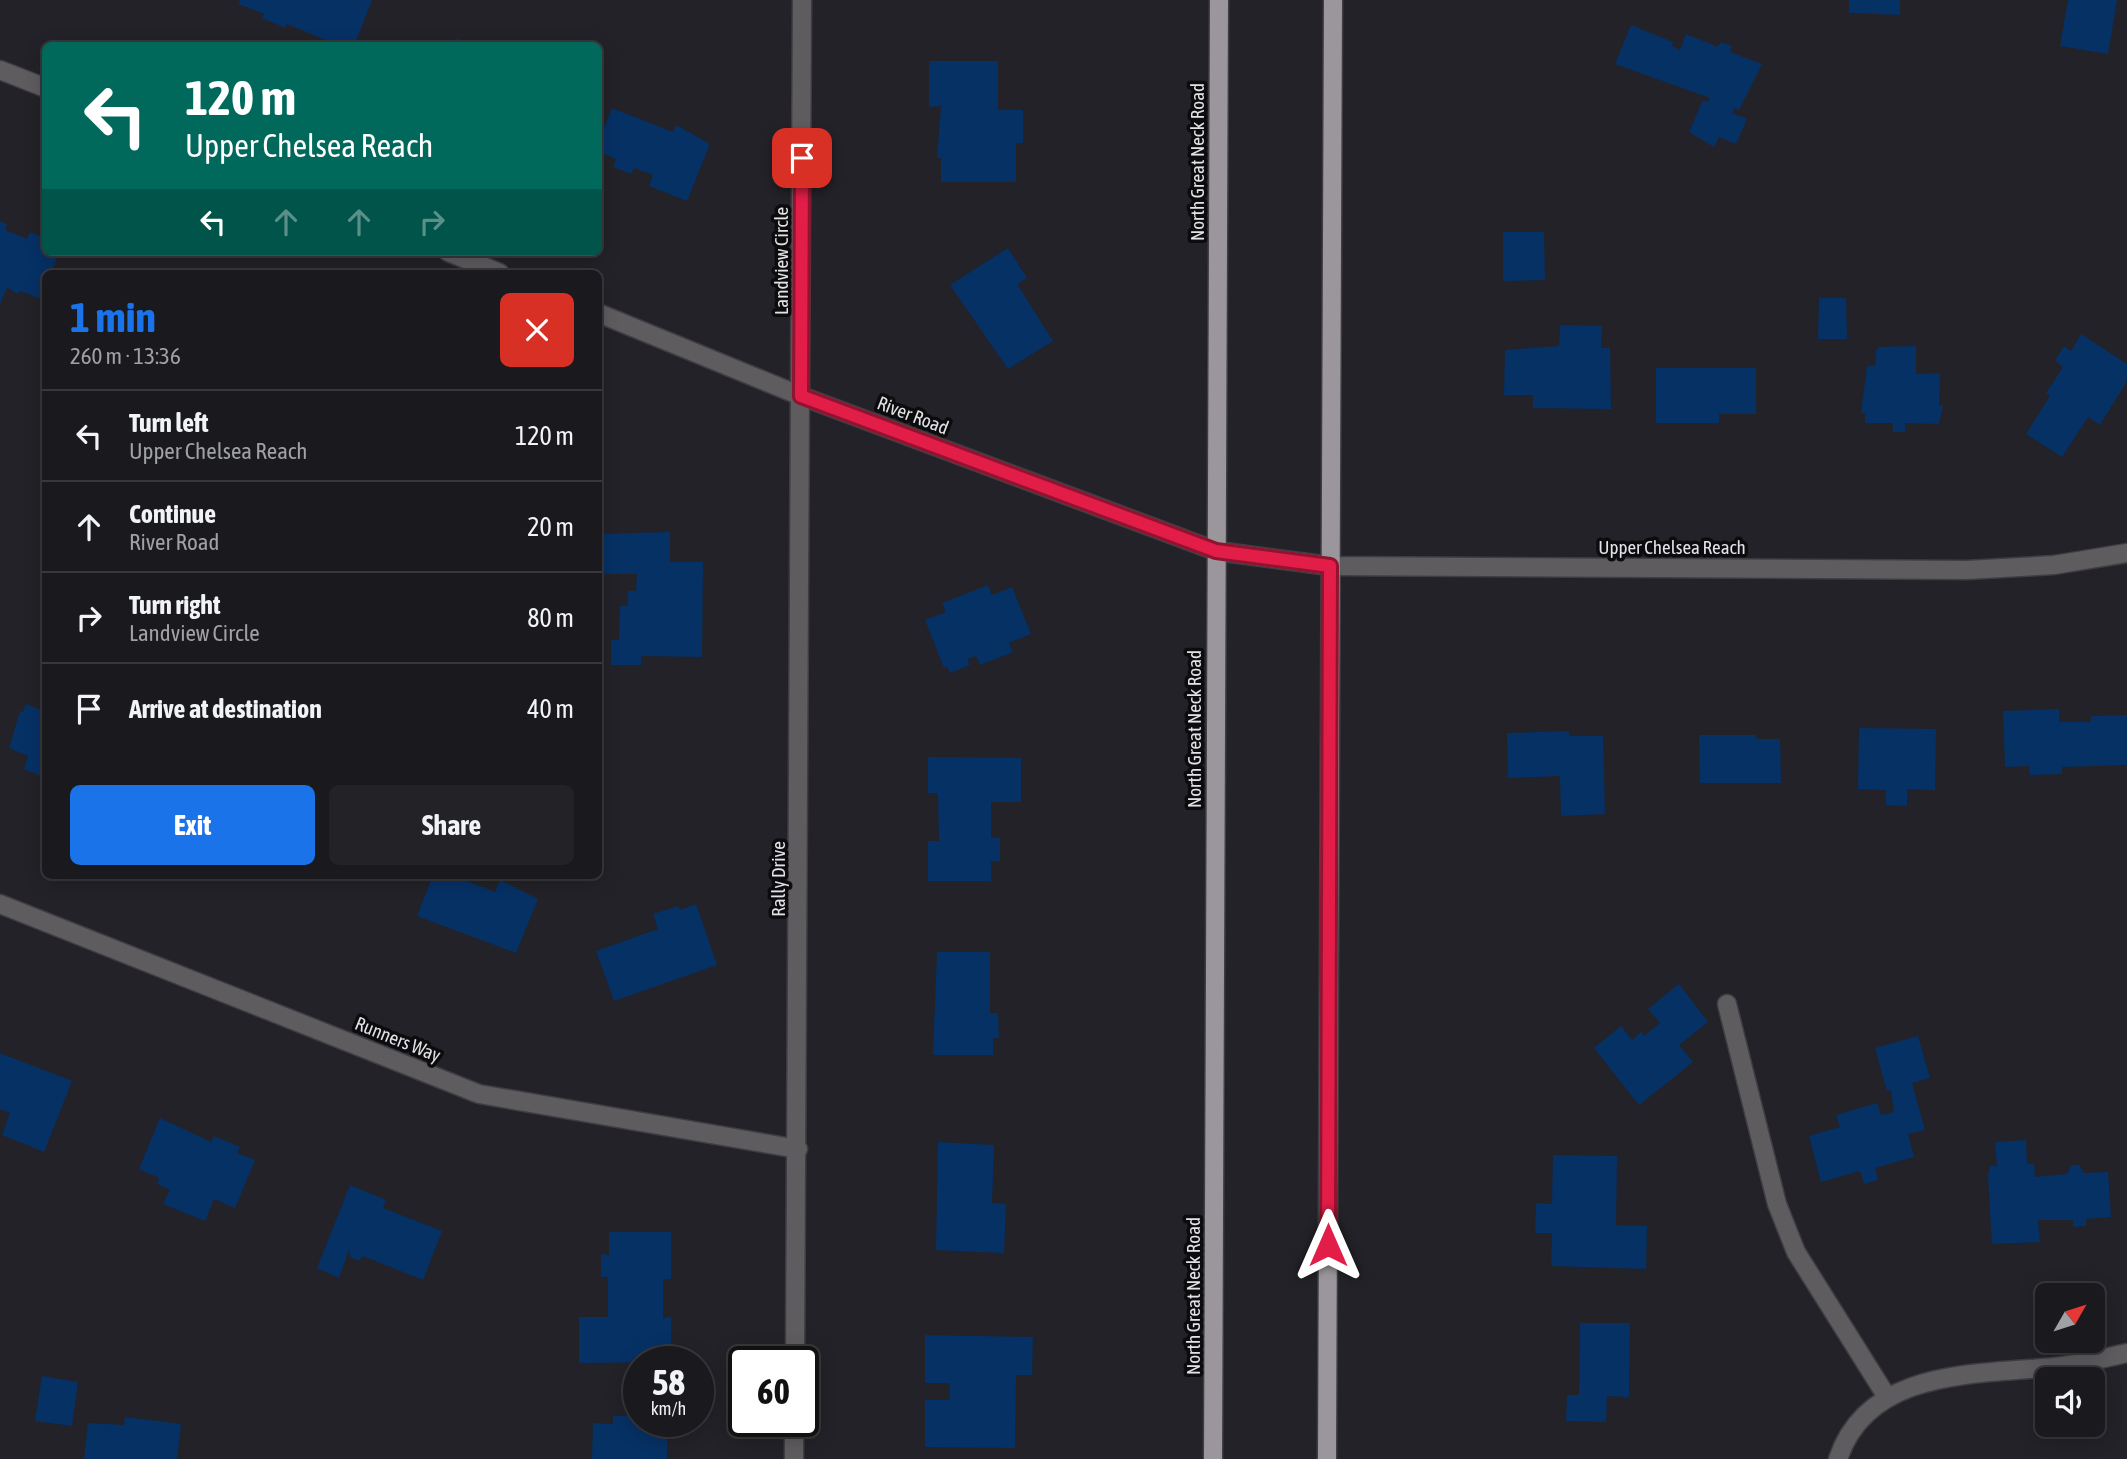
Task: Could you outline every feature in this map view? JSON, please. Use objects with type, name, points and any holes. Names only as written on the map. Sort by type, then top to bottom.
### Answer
[{"type":"main road","name":"North Great Neck Road","points":[[1213,1459],[1219,0]]},
{"type":"main road","points":[[1327,1459],[1333,0]]},
{"type":"street","name":"Landview Circle","points":[[801,396],[802,0]]},
{"type":"street","points":[[0,70],[42,86]]},
{"type":"street","points":[[458,256],[492,270]]},
{"type":"street","name":"River Road","points":[[602,315],[801,396],[1216,551]]},
{"type":"street","name":"Rally Drive","points":[[795,1346],[801,396]]},
{"type":"street","name":"Upper Chelsea Reach","points":[[1216,551],[1330,566],[1967,570],[2054,565],[2127,553]]},
{"type":"street","name":"Runners Way","points":[[0,904],[479,1094],[798,1149]]},
{"type":"street","points":[[1727,1004],[1777,1204],[1796,1252],[1887,1398]]},
{"type":"street","points":[[1838,1459],[1854,1429],[1887,1398],[1928,1380],[2059,1367],[2127,1353]]},
{"type":"street","points":[[793,1459],[794,1437]]},
{"type":"building","points":[[240,0],[372,0],[356,42],[330,42],[287,24],[285,28],[262,18],[264,14],[238,4]]},
{"type":"building","points":[[1849,0],[1900,0],[1900,15],[1849,13]]},
{"type":"building","points":[[2068,0],[2117,0],[2108,54],[2060,46]]},
{"type":"building","points":[[1631,25],[1673,42],[1672,46],[1680,50],[1686,34],[1718,47],[1720,42],[1732,46],[1730,52],[1762,64],[1739,110],[1734,108],[1732,113],[1747,119],[1736,144],[1719,137],[1714,147],[1689,132],[1703,100],[1708,102],[1710,98],[1615,64]]},
{"type":"building","points":[[929,61],[998,61],[998,110],[1023,110],[1023,143],[1016,143],[1016,182],[941,182],[941,158],[937,158],[941,106],[929,107]]},
{"type":"building","points":[[612,108],[673,132],[676,125],[710,144],[687,201],[649,186],[653,175],[634,168],[631,174],[613,167],[616,159],[602,154],[602,132]]},
{"type":"building","points":[[0,221],[7,224],[5,230],[27,239],[30,232],[42,236],[42,256],[57,256],[52,270],[42,270],[40,299],[21,291],[17,294],[7,287],[0,304]]},
{"type":"building","points":[[1503,232],[1544,232],[1545,280],[1503,281]]},
{"type":"building","points":[[1008,248],[1027,278],[1017,284],[1053,341],[1008,369],[950,285]]},
{"type":"building","points":[[1819,298],[1846,298],[1847,339],[1818,339]]},
{"type":"building","points":[[1560,325],[1602,326],[1601,348],[1610,348],[1611,409],[1533,408],[1533,395],[1504,395],[1505,350],[1559,346]]},
{"type":"building","points":[[2081,334],[2127,364],[2127,381],[2100,425],[2088,417],[2062,457],[2026,434],[2050,396],[2046,393],[2063,367],[2055,361],[2064,346],[2071,351]]},
{"type":"building","points":[[1916,346],[1916,374],[1940,373],[1939,406],[1943,405],[1939,424],[1905,423],[1905,432],[1893,432],[1893,423],[1865,423],[1865,413],[1861,413],[1867,366],[1875,366],[1876,351],[1879,347]]},
{"type":"building","points":[[1656,368],[1756,368],[1756,414],[1719,414],[1719,423],[1656,423]]},
{"type":"building","points":[[670,532],[670,562],[703,562],[702,657],[641,656],[641,665],[611,665],[611,640],[619,640],[620,606],[628,606],[628,591],[636,591],[637,574],[602,574],[602,534]]},
{"type":"building","points":[[988,585],[992,595],[1012,587],[1031,634],[1009,643],[1013,652],[980,665],[976,656],[967,659],[970,665],[950,673],[947,666],[944,668],[925,620],[946,612],[942,603]]},
{"type":"building","points":[[26,704],[42,710],[42,776],[24,769],[28,756],[9,748],[20,711],[23,712]]},
{"type":"building","points":[[2059,709],[2059,722],[2091,722],[2091,716],[2127,715],[2127,765],[2062,767],[2062,774],[2030,775],[2029,766],[2005,767],[2003,711]]},
{"type":"building","points":[[1859,728],[1936,729],[1935,790],[1907,789],[1907,806],[1886,805],[1886,790],[1858,789]]},
{"type":"building","points":[[1569,731],[1569,736],[1603,736],[1605,814],[1561,816],[1560,776],[1508,778],[1507,733]]},
{"type":"building","points":[[1699,735],[1756,735],[1757,739],[1780,739],[1781,783],[1700,783]]},
{"type":"building","points":[[928,757],[1021,758],[1021,802],[991,802],[991,838],[1000,838],[1000,862],[991,861],[991,881],[928,881],[928,841],[939,841],[938,793],[928,793]]},
{"type":"building","points":[[431,879],[462,879],[495,892],[500,880],[538,899],[516,953],[417,916]]},
{"type":"building","points":[[696,904],[717,965],[614,1001],[596,951],[658,929],[653,914],[678,906],[680,910]]},
{"type":"building","points":[[937,952],[990,952],[990,1013],[998,1013],[999,1038],[993,1038],[993,1055],[933,1055]]},
{"type":"building","points":[[1679,984],[1708,1022],[1679,1045],[1693,1062],[1639,1105],[1594,1048],[1621,1026],[1632,1040],[1641,1032],[1644,1036],[1660,1023],[1648,1009]]},
{"type":"building","points":[[1918,1036],[1930,1078],[1912,1083],[1925,1130],[1908,1134],[1914,1157],[1875,1168],[1878,1180],[1864,1184],[1860,1171],[1821,1182],[1809,1136],[1840,1127],[1836,1115],[1877,1103],[1881,1115],[1894,1112],[1891,1090],[1887,1091],[1875,1048]]},
{"type":"building","points":[[0,1053],[72,1081],[44,1152],[2,1135],[10,1113],[0,1109]]},
{"type":"building","points":[[160,1118],[211,1142],[214,1136],[240,1147],[237,1153],[255,1160],[235,1208],[214,1199],[205,1221],[163,1204],[170,1190],[157,1184],[159,1178],[139,1169]]},
{"type":"building","points":[[2026,1140],[2027,1164],[2034,1164],[2035,1177],[2067,1174],[2071,1165],[2079,1165],[2084,1173],[2108,1172],[2111,1217],[2086,1219],[2086,1226],[2073,1227],[2073,1220],[2038,1220],[2040,1242],[1992,1244],[1988,1176],[1990,1166],[1997,1166],[1995,1142]]},
{"type":"building","points":[[938,1142],[994,1145],[992,1203],[1006,1204],[1004,1253],[936,1250]]},
{"type":"building","points":[[1553,1155],[1617,1156],[1616,1225],[1647,1226],[1646,1269],[1551,1266],[1552,1233],[1535,1233],[1536,1203],[1552,1204]]},
{"type":"building","points":[[350,1185],[386,1200],[383,1208],[442,1231],[423,1280],[363,1256],[359,1261],[350,1257],[349,1250],[339,1278],[317,1268]]},
{"type":"building","points":[[609,1232],[671,1232],[671,1279],[663,1279],[663,1318],[671,1317],[671,1346],[623,1346],[623,1363],[579,1363],[579,1317],[608,1317],[608,1277],[601,1277],[601,1254],[609,1255]]},
{"type":"building","points":[[1580,1323],[1630,1323],[1629,1397],[1607,1396],[1606,1422],[1566,1421],[1567,1395],[1579,1395]]},
{"type":"building","points":[[925,1335],[1033,1337],[1032,1375],[1016,1375],[1015,1448],[925,1447],[925,1400],[950,1400],[950,1383],[925,1383]]},
{"type":"building","points":[[42,1376],[78,1382],[72,1426],[35,1421]]},
{"type":"building","points":[[613,1416],[623,1416],[623,1437],[668,1437],[667,1459],[592,1459],[593,1423],[613,1424]]},
{"type":"building","points":[[125,1417],[181,1424],[177,1459],[84,1459],[88,1423],[124,1425]]},
{"type":"route","points":[[802,158],[801,396],[1216,551],[1330,566],[1328,1245]]}]
